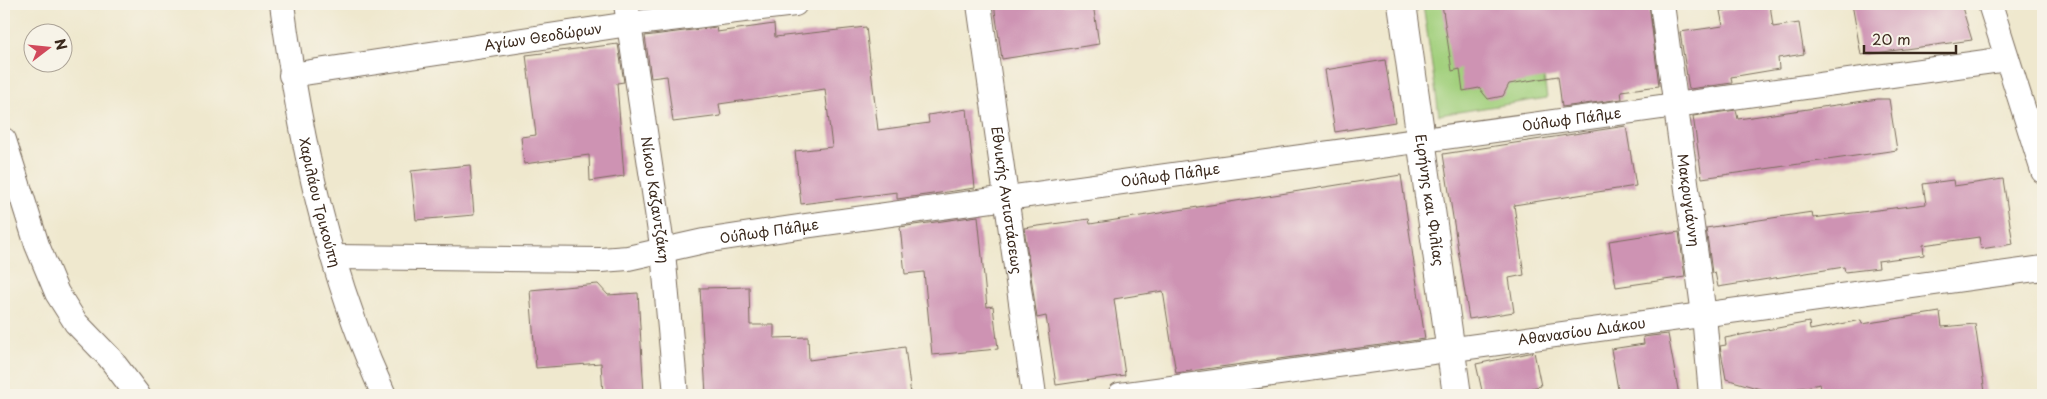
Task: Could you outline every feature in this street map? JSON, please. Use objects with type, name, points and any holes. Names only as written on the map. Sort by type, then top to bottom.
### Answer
[{"type":"street","name":"Χαριλάου Τρικούπη","points":[[282,4],[292,75],[315,196],[333,257],[384,395]]},
{"type":"street","name":"Αγίων Θεοδώρων","points":[[292,75],[628,14],[795,4]]},
{"type":"street","name":"Εθνικής Αντιστάσεως","points":[[979,4],[1034,395]]},
{"type":"street","name":"Ειρήνης και Φιλίας","points":[[1402,4],[1457,395]]},
{"type":"street","name":"Μακρυγιάννη","points":[[1662,4],[1704,315],[1712,395]]},
{"type":"street","points":[[1990,4],[2043,171]]},
{"type":"street","name":"Νίκου Καζαντζάκη","points":[[628,14],[663,252],[676,395]]},
{"type":"street","name":"Ούλωφ Πάλμε","points":[[333,257],[601,260],[663,252],[704,241],[1421,139],[2007,59]]},
{"type":"street","points":[[4,140],[37,245],[57,293],[76,323],[109,357],[138,395]]},
{"type":"street","name":"Αθανασίου Διάκου","points":[[1120,395],[1451,348],[1832,299],[2043,268]]},
{"type":"green space","points":[[1423,4],[1534,4],[1547,98],[1439,115]]},
{"type":"building","points":[[994,4],[1093,4],[1099,44],[1002,59]]},
{"type":"building","points":[[1442,4],[1649,4],[1659,86],[1621,91],[1622,99],[1562,107],[1558,76],[1509,84],[1503,96],[1488,99],[1479,88],[1463,91],[1460,69],[1452,71]]},
{"type":"building","points":[[1770,4],[1773,27],[1799,23],[1804,54],[1778,58],[1779,69],[1731,77],[1732,83],[1689,89],[1680,32],[1723,26],[1720,11]]},
{"type":"building","points":[[1852,4],[1961,4],[1972,40],[1861,55]]},
{"type":"building","points":[[774,24],[775,37],[866,27],[878,130],[929,123],[928,115],[967,109],[975,188],[897,199],[897,192],[801,204],[795,151],[832,147],[825,89],[719,104],[721,116],[673,122],[667,76],[651,78],[645,36],[716,27],[717,32]]},
{"type":"building","points":[[618,44],[624,82],[617,83],[624,176],[590,181],[589,155],[524,164],[521,137],[536,135],[526,55]]},
{"type":"building","points":[[1385,60],[1395,122],[1335,132],[1325,70]]},
{"type":"building","points":[[1889,99],[1897,150],[1702,178],[1693,116],[1736,110],[1738,119]]},
{"type":"building","points":[[1626,126],[1636,186],[1514,205],[1524,275],[1509,278],[1514,312],[1469,319],[1443,154]]},
{"type":"building","points":[[470,165],[474,215],[416,220],[411,171]]},
{"type":"building","points":[[1401,175],[1425,339],[1176,373],[1163,291],[1114,299],[1125,375],[1056,385],[1046,316],[1037,318],[1024,228],[1089,219],[1090,224]]},
{"type":"building","points":[[2003,179],[2013,244],[1981,249],[1979,237],[1923,245],[1924,255],[1878,261],[1879,268],[1845,272],[1844,267],[1718,287],[1715,272],[1712,273],[1706,228],[1812,212],[1813,218],[1926,204],[1923,184],[1953,180],[1954,186]]},
{"type":"building","points":[[978,216],[987,307],[993,306],[998,349],[932,355],[924,272],[905,274],[900,227]]},
{"type":"building","points":[[1667,232],[1667,234],[1679,232],[1685,277],[1616,287],[1609,241]]},
{"type":"building","points":[[598,284],[608,295],[638,293],[644,394],[603,395],[601,363],[536,368],[530,290]]},
{"type":"building","points":[[749,287],[750,325],[774,325],[774,338],[808,337],[809,360],[905,347],[911,395],[706,395],[700,288]]},
{"type":"building","points":[[1940,312],[1942,327],[1975,324],[1985,392],[1964,395],[1822,395],[1820,384],[1774,393],[1726,379],[1720,346],[1726,345],[1725,338],[1809,322],[1810,330],[1861,320],[1862,324]]},
{"type":"building","points":[[1668,334],[1679,395],[1619,395],[1611,349],[1644,344],[1643,337]]},
{"type":"building","points":[[1534,352],[1541,386],[1531,388],[1533,395],[1483,395],[1476,364]]}]
